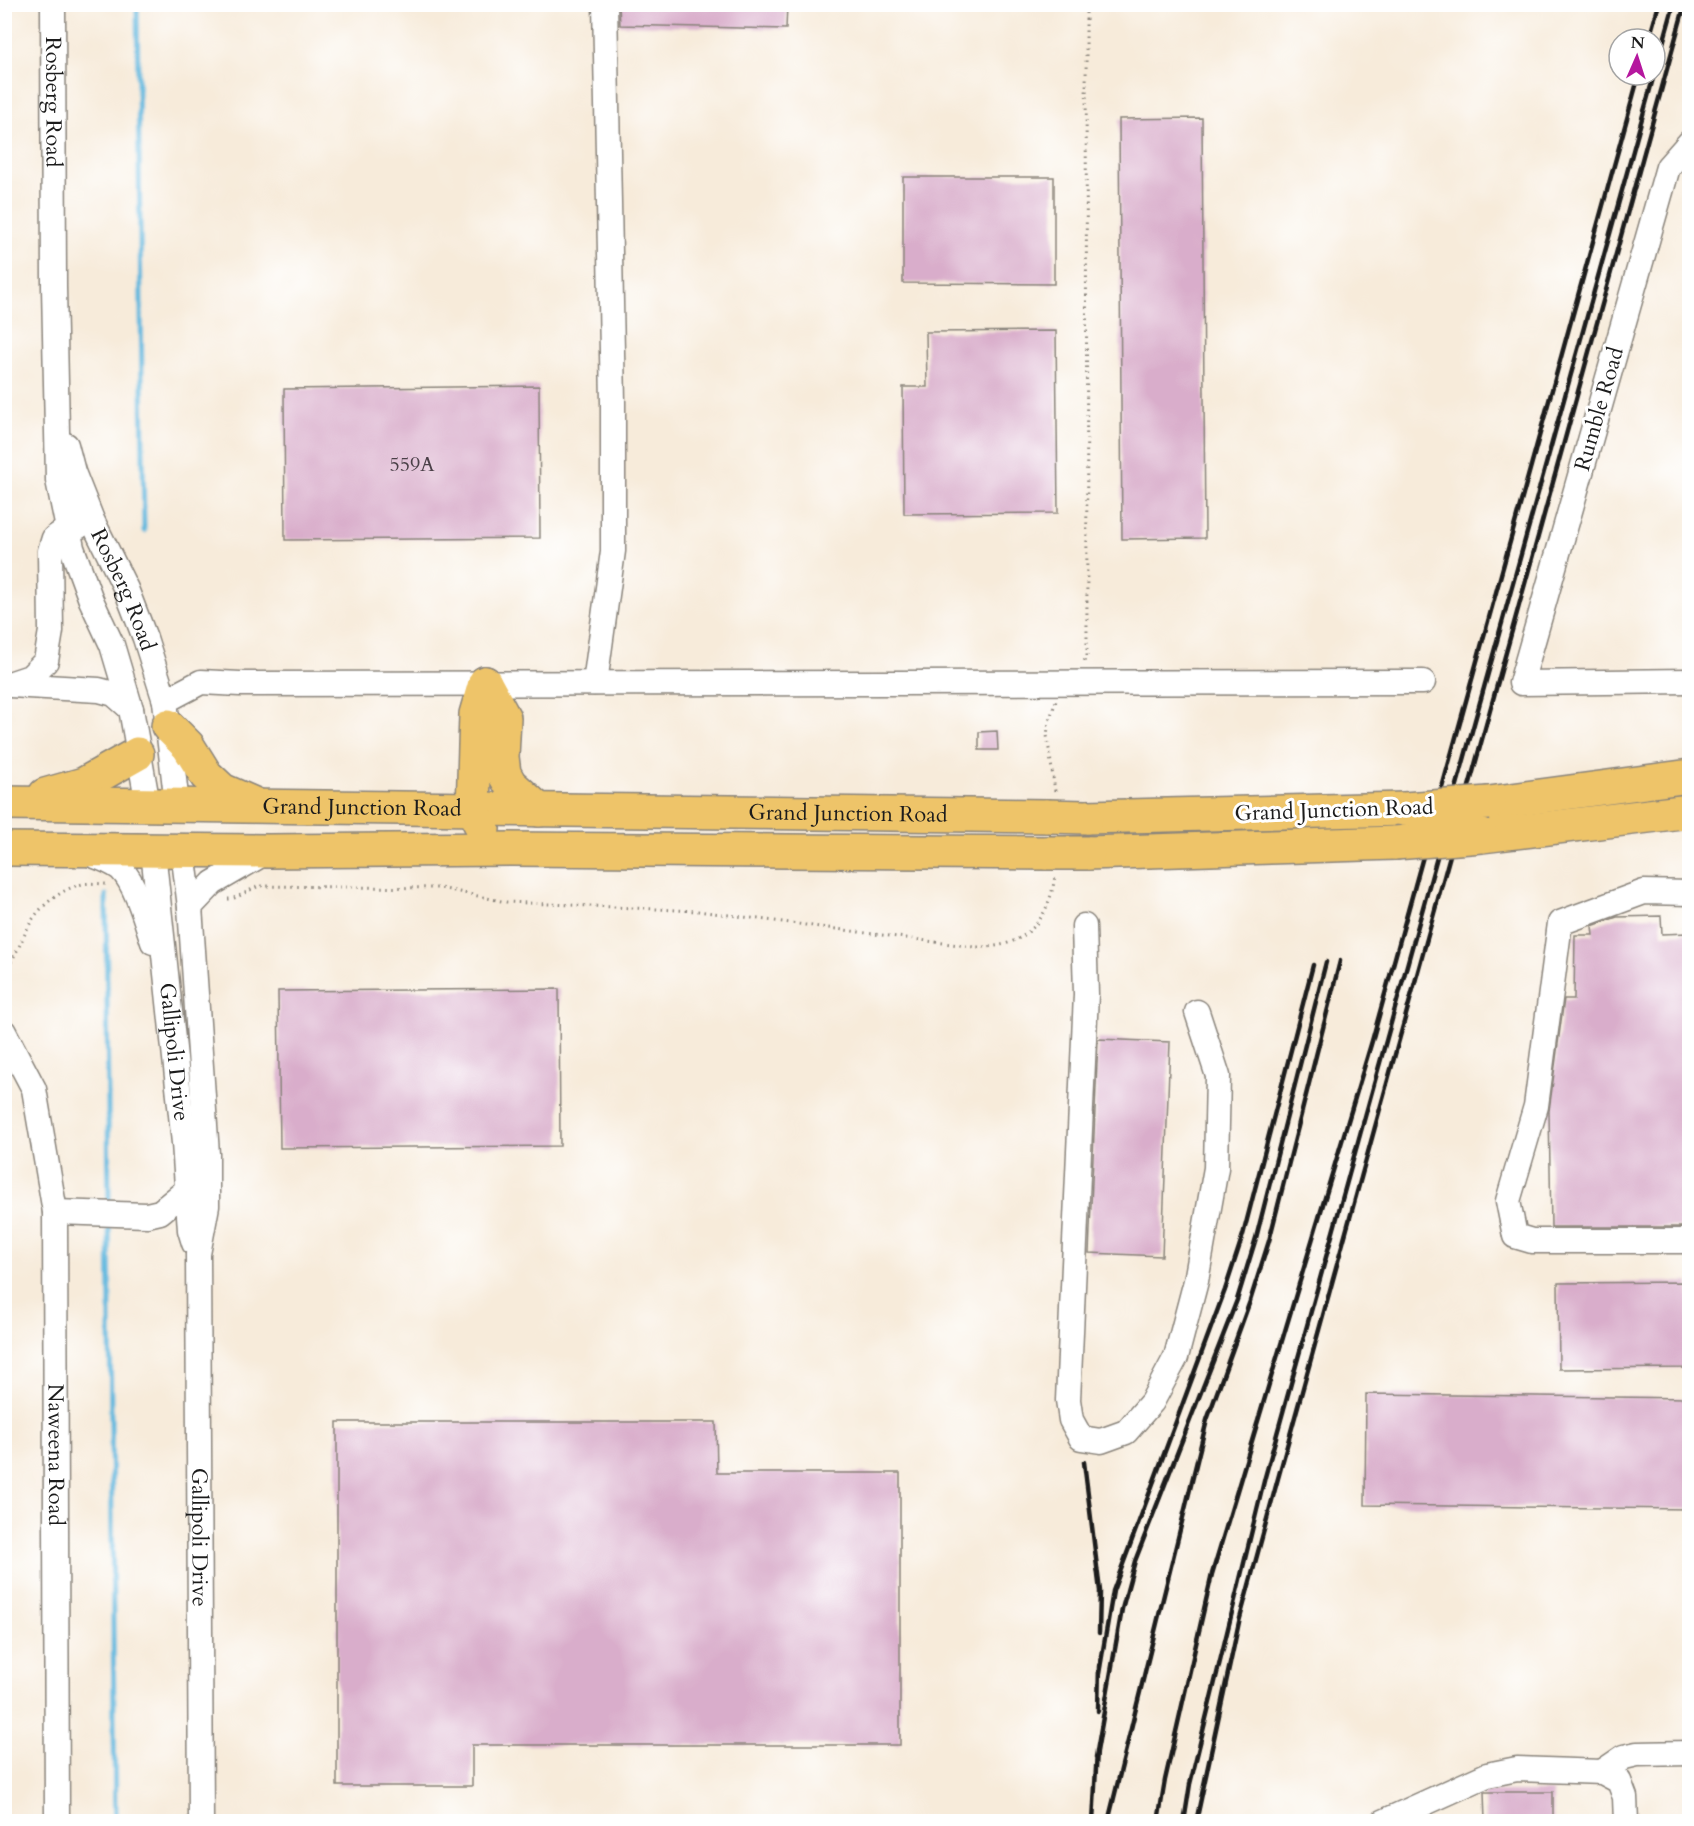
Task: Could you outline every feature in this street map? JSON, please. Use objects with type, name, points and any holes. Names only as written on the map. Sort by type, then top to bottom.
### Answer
[{"type":"highway","points":[[485,683],[476,714],[473,810],[483,831],[511,849]]},
{"type":"highway","points":[[485,683],[504,718],[502,757],[504,773],[510,784],[538,810]]},
{"type":"highway","points":[[166,714],[206,775],[222,790],[255,805]]},
{"type":"highway","points":[[11,803],[84,783],[137,754]]},
{"type":"highway","name":"Grand Junction Road","points":[[11,803],[538,810],[1051,803],[1086,817],[1404,809],[1489,803],[1689,776]]},
{"type":"highway","points":[[162,805],[168,851]]},
{"type":"highway","name":"Grand Junction Road","points":[[4,849],[268,851],[511,849],[1051,863],[1088,853],[1395,843],[1482,836],[1689,811]]},
{"type":"street","name":"Rosberg Road","points":[[53,4],[58,480],[67,529],[91,600],[112,645],[131,709],[137,754],[162,805]]},
{"type":"street","points":[[595,683],[613,551],[613,391],[604,4]]},
{"type":"street","name":"Rumble Road","points":[[1689,142],[1668,167],[1521,683],[1689,681]]},
{"type":"street","name":"Rosberg Road","points":[[56,377],[64,439],[73,472],[97,532],[126,590],[145,638],[166,714],[162,805]]},
{"type":"street","points":[[5,685],[30,677],[46,661],[51,631],[50,551],[54,538],[67,529],[82,526],[97,532]]},
{"type":"street","points":[[166,714],[201,682],[240,684],[1422,682]]},
{"type":"street","points":[[5,685],[99,690],[114,694],[131,709]]},
{"type":"street","points":[[81,850],[107,860],[122,870],[139,900],[169,993]]},
{"type":"street","name":"Gallipoli Drive","points":[[168,851],[190,907],[207,1155],[207,1206],[198,1254],[201,1821]]},
{"type":"street","name":"Gallipoli Drive","points":[[168,851],[169,993],[190,1230],[198,1254]]},
{"type":"street","points":[[190,907],[213,884],[268,851]]},
{"type":"street","points":[[1689,893],[1644,892],[1560,923],[1536,1106],[1508,1201],[1515,1236],[1532,1241],[1689,1241]]},
{"type":"street","points":[[1084,926],[1086,994],[1068,1400],[1071,1420],[1081,1438],[1101,1441],[1126,1432],[1152,1402],[1176,1357],[1196,1281],[1216,1168],[1218,1076],[1197,1012]]},
{"type":"street","name":"Naweena Road","points":[[4,1032],[34,1089],[55,1212],[57,1821]]},
{"type":"street","points":[[55,1212],[147,1215],[160,1212],[188,1189]]},
{"type":"street","points":[[1602,1772],[1624,1757],[1637,1754],[1689,1753]]},
{"type":"street","points":[[1383,1821],[1487,1775],[1517,1769],[1602,1772],[1619,1781],[1625,1797],[1626,1821]]},
{"type":"path","points":[[1051,803],[1047,735],[1066,663],[1085,661],[1087,657],[1086,4]]},
{"type":"path","points":[[440,888],[506,902],[698,911],[974,947],[992,947],[1008,944],[1031,931],[1046,910],[1053,889],[1051,863]]},
{"type":"building","points":[[619,4],[787,4],[786,29],[620,25]]},
{"type":"building","points":[[1202,118],[1205,538],[1122,539],[1119,119]]},
{"type":"building","points":[[903,177],[1054,177],[1054,284],[903,283]]},
{"type":"building","points":[[1056,331],[1058,513],[904,514],[903,387],[927,387],[926,332]]},
{"type":"building","points":[[539,386],[540,538],[285,540],[284,389]]},
{"type":"building","points":[[997,731],[998,750],[979,750],[979,732]]},
{"type":"building","points":[[1661,916],[1662,934],[1689,933],[1689,1227],[1551,1227],[1549,1111],[1564,999],[1574,999],[1575,935],[1593,935],[1592,926],[1617,917]]},
{"type":"building","points":[[559,989],[560,1146],[280,1148],[278,991]]},
{"type":"building","points":[[1098,1039],[1170,1042],[1162,1256],[1089,1253]]},
{"type":"building","points":[[1689,1282],[1689,1368],[1559,1369],[1558,1283]]},
{"type":"building","points":[[1366,1394],[1689,1398],[1689,1509],[1365,1505]]},
{"type":"building","points":[[337,1422],[716,1422],[717,1473],[900,1473],[900,1745],[472,1745],[472,1786],[337,1786]]},
{"type":"building","points":[[1484,1792],[1553,1792],[1553,1821],[1485,1821]]},
{"type":"waterway","points":[[137,4],[144,531]]},
{"type":"waterway","points":[[106,895],[109,1208]]},
{"type":"waterway","points":[[109,1220],[115,1822]]},
{"type":"railway","points":[[1652,27],[1659,4]]},
{"type":"railway","points":[[1667,29],[1674,4]]},
{"type":"railway","points":[[1196,1822],[1239,1622],[1685,4]]},
{"type":"railway","points":[[1158,1822],[1165,1780],[1212,1574],[1372,1041],[1636,87]]},
{"type":"railway","points":[[1184,1822],[1190,1784],[1265,1477],[1651,87]]},
{"type":"railway","points":[[1108,1822],[1207,1420],[1269,1241],[1340,961]]},
{"type":"railway","points":[[1096,1757],[1122,1609],[1135,1561],[1237,1300],[1256,1238],[1326,962]]},
{"type":"railway","points":[[1099,1674],[1113,1591],[1225,1290],[1243,1235],[1313,965]]},
{"type":"railway","points":[[1084,1462],[1100,1591],[1099,1633]]},
{"type":"railway","points":[[1098,1711],[1099,1666]]},
{"type":"railway","points":[[1093,1822],[1097,1750]]}]
